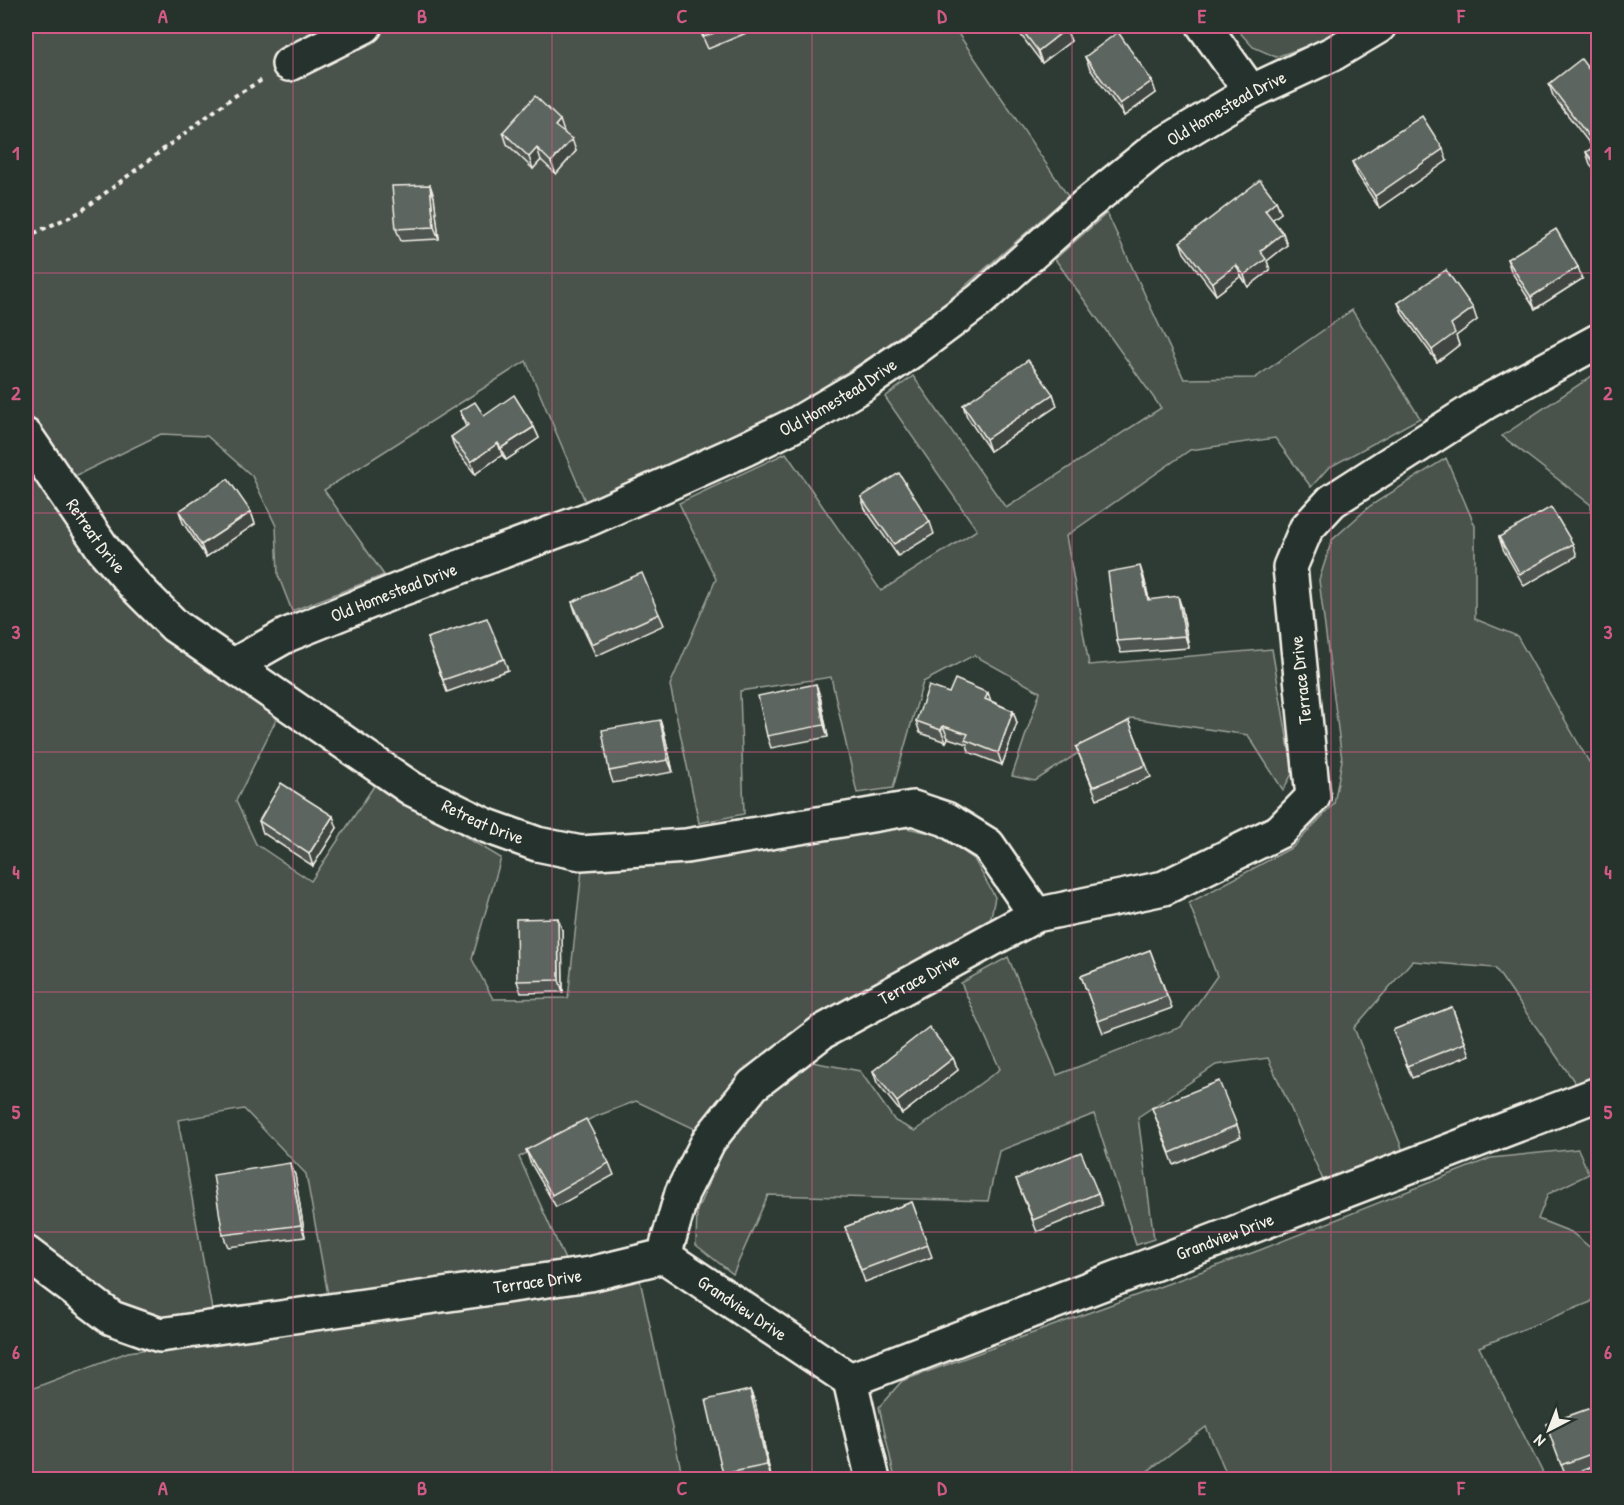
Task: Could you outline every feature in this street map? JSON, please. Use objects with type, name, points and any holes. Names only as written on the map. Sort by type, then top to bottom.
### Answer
[{"type":"street","points":[[289,64],[365,26]]},
{"type":"street","points":[[1204,26],[1251,92]]},
{"type":"street","name":"Old Homestead Drive","points":[[234,665],[287,635],[401,589],[589,519],[798,423],[868,381],[980,300],[1086,205],[1154,150],[1251,92],[1334,53],[1379,26]]},
{"type":"street","name":"Terrace Drive","points":[[26,1253],[112,1318],[160,1335],[590,1274],[664,1256],[682,1193],[709,1140],[753,1086],[822,1032],[1036,915],[1164,888],[1280,831],[1313,797],[1290,567],[1306,529],[1332,501],[1342,494],[1486,402],[1599,341]]},
{"type":"street","name":"Retreat Drive","points":[[26,436],[104,550],[136,587],[175,626],[412,789],[487,826],[537,844],[581,853],[686,846],[913,808],[946,819],[988,845],[1036,915]]},
{"type":"street","name":"Grandview Drive","points":[[664,1256],[850,1380],[1599,1094]]},
{"type":"street","points":[[850,1380],[873,1479]]},
{"type":"path","points":[[26,237],[80,212],[232,97],[289,64]]},
{"type":"shaded area","points":[[26,26],[953,26],[1068,196],[947,302],[869,358],[782,414],[585,501],[526,361],[324,490],[384,575],[292,611],[278,575],[276,526],[252,476],[207,436],[161,434],[71,478],[26,408]]},
{"type":"shaded area","points":[[1234,26],[1346,26],[1321,41],[1276,57],[1253,47]]},
{"type":"shaded area","points":[[1107,213],[1184,379],[1255,378],[1352,310],[1420,418],[1328,468],[1311,487],[1275,438],[1190,450],[1066,536],[1089,665],[1272,649],[1293,772],[1283,790],[1248,735],[1132,718],[1035,781],[1012,776],[1040,692],[974,655],[923,682],[893,788],[857,793],[831,677],[740,691],[744,814],[699,823],[670,685],[716,579],[679,503],[786,453],[881,591],[977,530],[885,397],[913,376],[1006,508],[1161,408],[1055,259]]},
{"type":"shaded area","points":[[1598,372],[1598,583],[1595,584],[1591,505],[1502,436]]},
{"type":"shaded area","points":[[26,457],[279,714],[236,801],[256,844],[311,881],[376,783],[501,858],[472,959],[493,999],[568,998],[582,870],[686,863],[893,825],[939,835],[974,859],[995,897],[990,922],[697,1130],[636,1101],[592,1118],[519,1157],[566,1262],[328,1295],[306,1174],[244,1109],[178,1120],[212,1310],[158,1320],[116,1304],[26,1233]]},
{"type":"shaded area","points":[[1446,458],[1475,526],[1475,619],[1517,636],[1589,762],[1598,760],[1598,1074],[1576,1084],[1495,968],[1412,961],[1354,1028],[1404,1153],[1324,1182],[1268,1058],[1216,1065],[1138,1117],[1154,1239],[1136,1245],[1094,1114],[999,1151],[988,1201],[768,1195],[733,1274],[696,1245],[697,1210],[723,1152],[766,1097],[812,1062],[860,1071],[895,1121],[915,1131],[1000,1069],[961,983],[1008,957],[1057,1075],[1181,1027],[1217,976],[1189,903],[1293,847],[1334,804],[1342,760],[1319,580],[1332,540],[1370,506]]},
{"type":"shaded area","points":[[1578,1149],[1589,1174],[1548,1194],[1538,1219],[1571,1232],[1598,1254],[1598,1284],[1591,1302],[1479,1347],[1546,1479],[1229,1479],[1206,1427],[1145,1473],[1124,1479],[895,1479],[879,1407],[902,1381],[1260,1250],[1491,1158]]},
{"type":"shaded area","points":[[640,1280],[683,1479],[26,1480],[26,1391],[128,1352]]},
{"type":"building","points":[[699,26],[731,26],[704,37]]},
{"type":"building","points":[[1019,26],[1064,26],[1066,29],[1038,51]]},
{"type":"building","points":[[1118,32],[1152,81],[1120,104],[1085,57]]},
{"type":"building","points":[[1581,59],[1599,83],[1599,169],[1586,152],[1596,146],[1549,84]]},
{"type":"building","points":[[535,96],[560,120],[555,126],[572,139],[551,162],[537,148],[529,157],[503,132]]},
{"type":"building","points":[[1422,116],[1443,149],[1375,196],[1352,162]]},
{"type":"building","points":[[1260,180],[1276,201],[1265,210],[1283,233],[1260,251],[1266,259],[1244,275],[1236,265],[1212,283],[1180,242]]},
{"type":"building","points":[[430,185],[434,227],[396,229],[392,186]]},
{"type":"building","points":[[1556,229],[1578,267],[1531,297],[1507,259]]},
{"type":"building","points":[[1446,270],[1473,308],[1451,324],[1455,333],[1432,350],[1398,303]]},
{"type":"building","points":[[1028,360],[1053,394],[986,439],[963,405]]},
{"type":"building","points":[[514,395],[534,427],[501,448],[498,443],[471,462],[451,437],[468,425],[460,411],[475,402],[484,416]]},
{"type":"building","points":[[899,473],[930,522],[894,544],[861,497]]},
{"type":"building","points":[[228,479],[251,512],[201,545],[179,511]]},
{"type":"building","points":[[1551,507],[1573,544],[1520,574],[1499,537]]},
{"type":"building","points":[[1140,566],[1148,600],[1178,596],[1185,636],[1117,641],[1108,572]]},
{"type":"building","points":[[642,573],[659,614],[592,644],[572,602]]},
{"type":"building","points":[[487,618],[504,659],[443,680],[427,638]]},
{"type":"building","points":[[955,679],[988,693],[985,699],[1013,711],[998,753],[965,740],[968,734],[943,726],[941,730],[916,721],[929,686],[949,693]]},
{"type":"building","points":[[816,684],[824,725],[767,736],[758,696]]},
{"type":"building","points":[[660,720],[668,760],[609,771],[602,730]]},
{"type":"building","points":[[1129,721],[1146,765],[1093,787],[1076,747]]},
{"type":"building","points":[[281,783],[333,816],[309,854],[259,821]]},
{"type":"building","points":[[558,918],[559,980],[517,981],[516,919]]},
{"type":"building","points":[[1150,950],[1167,996],[1098,1021],[1081,976]]},
{"type":"building","points":[[1452,1007],[1465,1043],[1407,1066],[1393,1030]]},
{"type":"building","points":[[929,1027],[953,1058],[897,1102],[873,1071]]},
{"type":"building","points":[[1219,1081],[1237,1125],[1170,1153],[1152,1108]]},
{"type":"building","points":[[586,1119],[609,1163],[552,1195],[526,1150]]},
{"type":"building","points":[[1081,1152],[1098,1193],[1033,1220],[1016,1179]]},
{"type":"building","points":[[290,1163],[301,1225],[223,1235],[213,1175]]},
{"type":"building","points":[[912,1202],[928,1245],[861,1270],[845,1227]]},
{"type":"building","points":[[750,1390],[767,1465],[723,1474],[706,1400]]},
{"type":"building","points":[[1599,1405],[1599,1451],[1561,1465],[1546,1424]]}]
